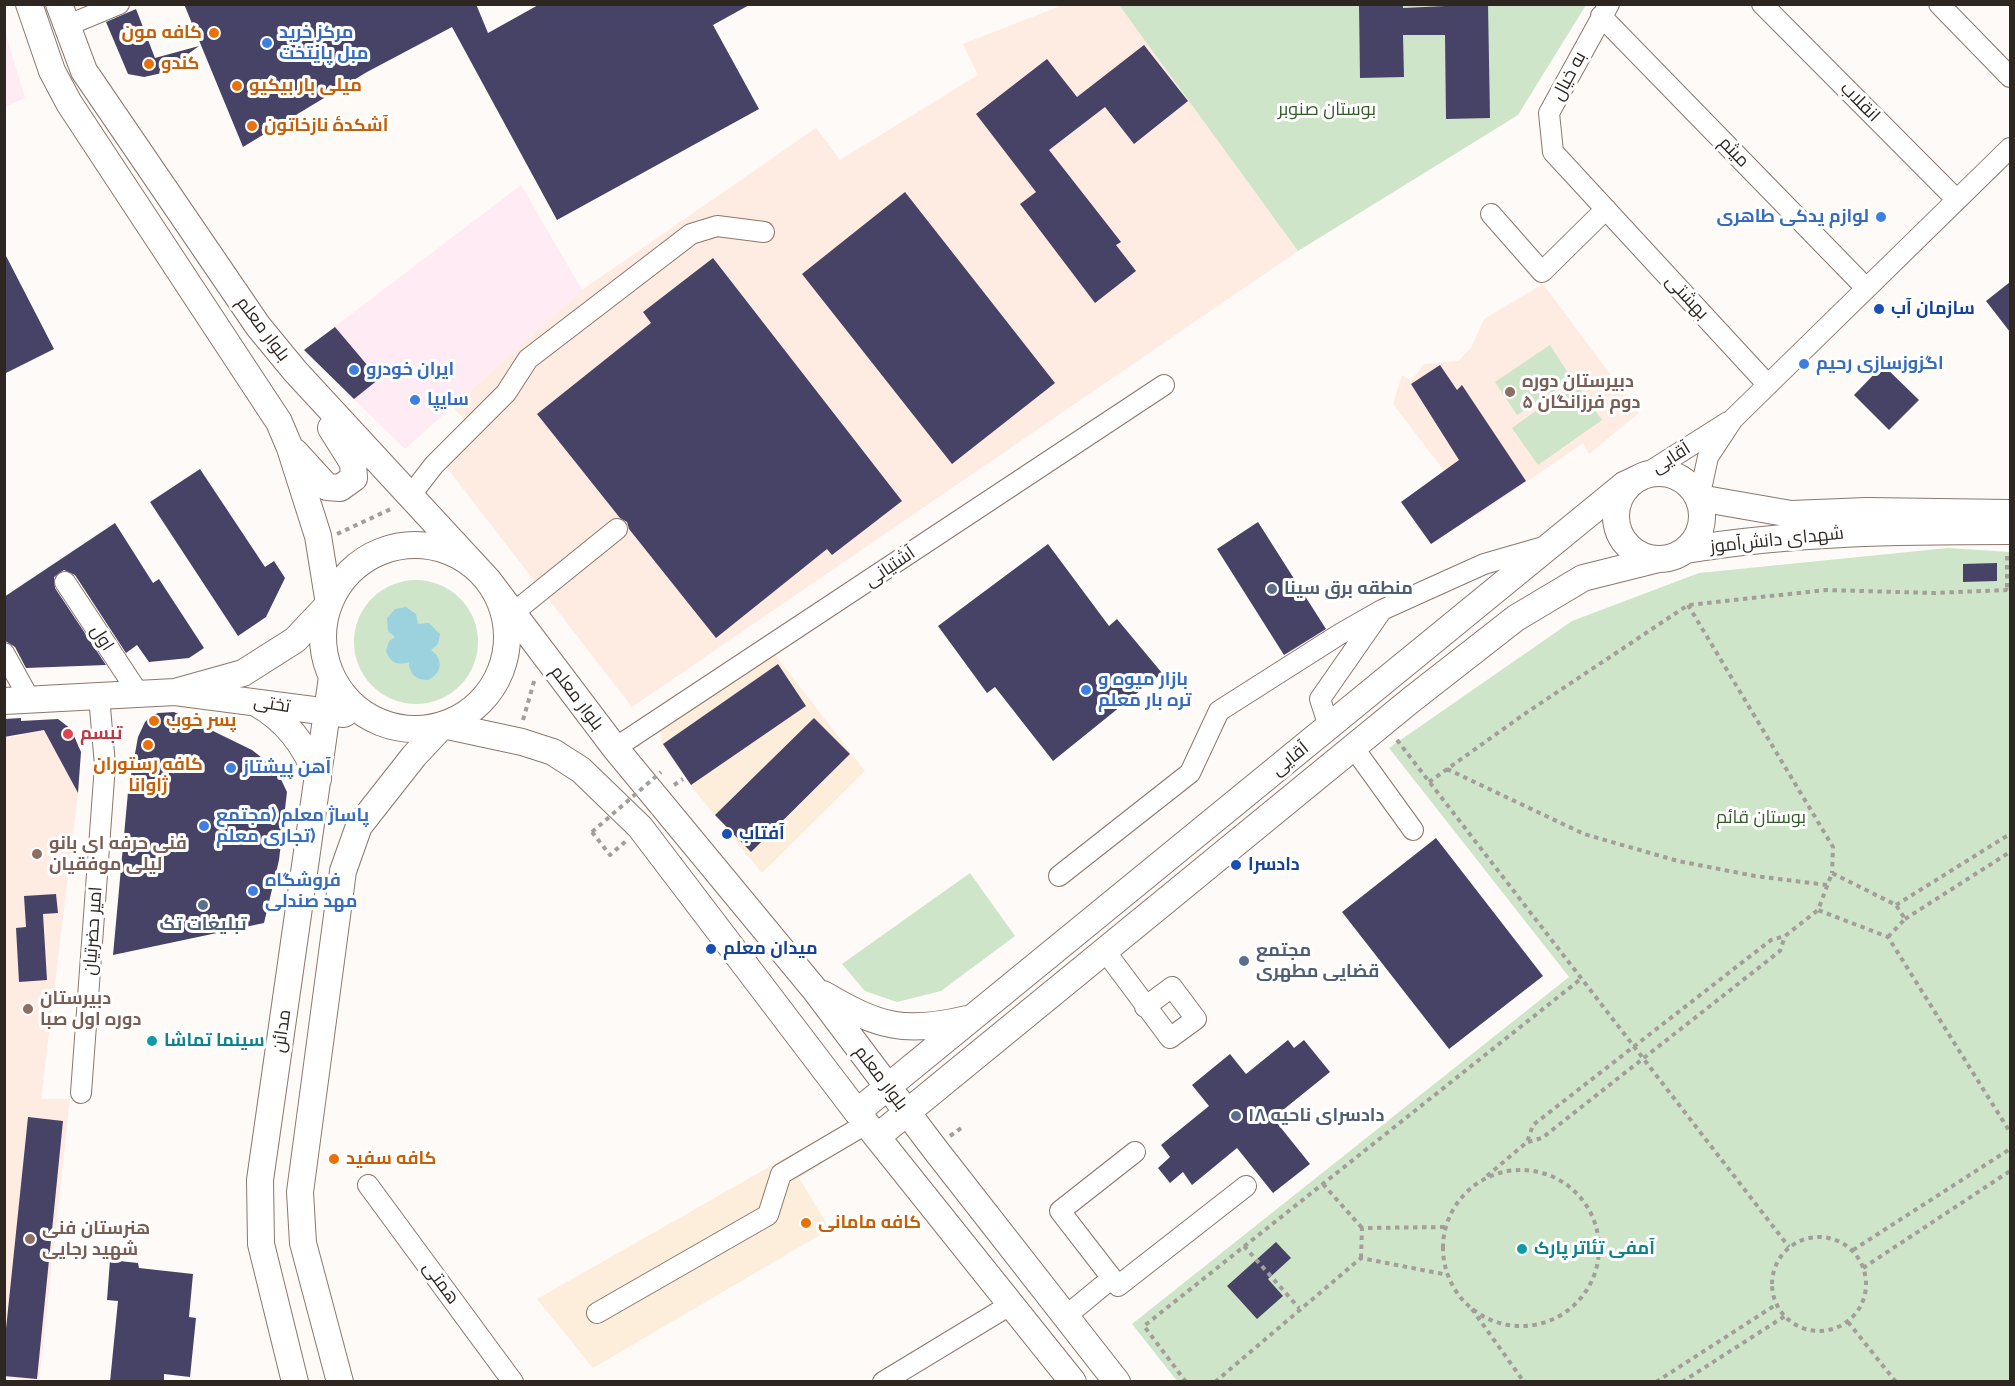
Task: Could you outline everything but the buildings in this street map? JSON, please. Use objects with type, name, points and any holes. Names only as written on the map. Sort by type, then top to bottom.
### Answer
[{"type":"main road","name":"بلوار معلم","points":[[29,4],[57,83],[279,422],[290,448],[318,536],[328,604]]},
{"type":"main road","name":"بلوار معلم","points":[[63,15],[84,71],[258,326],[295,371],[488,580],[615,748],[815,990],[934,1148],[1117,1382]]},
{"type":"main road","points":[[290,448],[327,486],[340,488],[354,478],[353,463],[295,371]]},
{"type":"main road","points":[[1654,473],[1668,473],[1686,482],[1699,498],[1702,512],[1701,526],[1696,540],[1686,550],[1673,557],[1659,559],[1645,557],[1632,550],[1623,539],[1617,525],[1616,511],[1629,485],[1641,477],[1654,473]]},
{"type":"main road","name":"آقایی","points":[[867,1124],[888,1088],[1624,485],[1641,477]]},
{"type":"main road","name":"شهدای دانش‌آموز","points":[[1699,498],[1791,514],[1868,521]]},
{"type":"main road","points":[[1868,521],[2010,513]]},
{"type":"main road","points":[[1868,521],[2009,544]]},
{"type":"main road","name":"شهدای دانش‌آموز","points":[[1686,550],[1868,521]]},
{"type":"main road","points":[[401,545],[426,545],[449,551],[471,563],[488,580],[502,606],[504,616],[507,635],[503,665],[490,691],[470,712],[443,725],[418,729],[392,727],[369,717],[347,700],[332,677],[324,653],[323,628],[328,604],[340,583],[357,565],[378,552],[401,545]]},
{"type":"main road","name":"آقایی","points":[[867,1124],[907,1112],[1353,747],[1516,618],[1583,578],[1659,559]]},
{"type":"main road","name":"تختی","points":[[175,692],[243,673],[295,640],[328,604]]},
{"type":"main road","name":"مدائن","points":[[295,1382],[261,1244],[260,1180],[332,677]]},
{"type":"main road","name":"تختی","points":[[4,702],[175,692],[369,717]]},
{"type":"main road","points":[[250,700],[271,711],[294,734],[310,756],[318,779]]},
{"type":"main road","points":[[443,725],[522,742],[553,753],[581,770],[640,827],[867,1124],[1073,1382]]},
{"type":"main road","points":[[340,1382],[303,1243],[300,1192],[343,870],[359,826],[414,756],[443,725]]},
{"type":"main road","points":[[815,990],[876,1021],[899,1027],[936,1027],[976,1017]]},
{"type":"main road","points":[[934,1148],[933,1119],[937,1098],[945,1082]]},
{"type":"street","points":[[63,15],[119,4]]},
{"type":"street","name":"انقلاب","points":[[1762,4],[1957,200]]},
{"type":"street","points":[[1939,4],[2010,77]]},
{"type":"street","name":"به خیال","points":[[1553,152],[1549,113],[1605,10]]},
{"type":"street","name":"میثم","points":[[1605,10],[1866,288]]},
{"type":"street","name":"آقایی","points":[[1641,477],[1733,419],[2010,148]]},
{"type":"street","name":"بهشتی","points":[[1553,152],[1768,385]]},
{"type":"street","points":[[1491,214],[1542,272],[1606,209]]},
{"type":"street","points":[[410,496],[434,465],[506,393],[528,359],[691,234],[717,226],[764,232]]},
{"type":"street","name":"آشتیانی","points":[[615,748],[1164,385]]},
{"type":"street","name":"آقایی","points":[[1699,498],[1708,457],[1733,419]]},
{"type":"street","points":[[513,613],[617,529]]},
{"type":"street","points":[[1059,876],[1190,773],[1218,711],[1382,610],[1484,564],[1552,544]]},
{"type":"street","name":"اول","points":[[66,582],[139,694]]},
{"type":"street","points":[[1329,727],[1320,699],[1382,610]]},
{"type":"street","points":[[4,653],[30,700]]},
{"type":"street","name":"امیر حضرتیان","points":[[81,1093],[105,765],[99,696]]},
{"type":"street","points":[[1353,747],[1413,830]]},
{"type":"street","points":[[1105,951],[1145,1007]]},
{"type":"street","points":[[597,1313],[768,1215],[781,1174],[867,1124]]},
{"type":"street","points":[[1135,1152],[1060,1211],[1118,1286],[1246,1186]]},
{"type":"street","name":"همتی","points":[[368,1185],[513,1382]]},
{"type":"street","points":[[1066,1316],[1112,1278]]},
{"type":"street","points":[[883,1382],[1010,1305]]},
{"type":"path","points":[[318,536],[339,534],[389,511],[410,496]]},
{"type":"path","points":[[1429,782],[1688,605],[1826,590],[1934,593],[2009,591],[2009,544]]},
{"type":"path","points":[[1527,1142],[1533,1125],[1771,940],[1785,936],[1818,910],[1832,873],[1833,847],[1688,605]]},
{"type":"path","points":[[522,742],[526,710],[537,671],[545,656]]},
{"type":"path","points":[[1397,740],[1789,1247]]},
{"type":"path","points":[[1447,769],[1584,834],[1678,861],[1755,876],[1827,885]]},
{"type":"path","points":[[610,855],[592,832],[661,772]]},
{"type":"path","points":[[1896,905],[2010,834]]},
{"type":"path","points":[[1888,936],[1905,919],[2010,852]]},
{"type":"path","points":[[1832,873],[1896,905],[1905,919]]},
{"type":"path","points":[[1818,910],[1888,936],[2010,1132]]},
{"type":"path","points":[[1524,1382],[1470,1307],[1457,1293],[1448,1275],[1443,1243],[1446,1227],[1461,1199],[1527,1142],[1542,1138],[1780,951],[1785,936]]},
{"type":"path","points":[[1186,1382],[1143,1326],[1582,978]]},
{"type":"path","points":[[1853,1250],[2010,1149]]},
{"type":"path","points":[[1470,1307],[1491,1320],[1514,1326],[1546,1322],[1561,1316],[1580,1300],[1593,1280],[1599,1257],[1598,1232],[1590,1209],[1568,1186],[1555,1177],[1532,1170],[1507,1170],[1484,1178]]},
{"type":"path","points":[[1863,1268],[2010,1171]]},
{"type":"path","points":[[1215,1382],[1299,1308],[1361,1258],[1362,1228],[1323,1184]]},
{"type":"path","points":[[1362,1228],[1446,1227]]},
{"type":"path","points":[[1814,1236],[1827,1237],[1853,1250],[1863,1268],[1867,1286],[1864,1300],[1848,1322],[1824,1331],[1811,1331],[1799,1327],[1785,1316],[1777,1304],[1771,1284],[1773,1270],[1789,1247],[1814,1236]]},
{"type":"path","points":[[1244,1246],[1299,1308]]},
{"type":"path","points":[[1361,1258],[1448,1275]]},
{"type":"path","points":[[1656,1382],[1777,1304]]},
{"type":"path","points":[[1682,1382],[1785,1316]]},
{"type":"path","points":[[1848,1322],[1896,1382]]},
{"type":"shaded area","points":[[1063,5],[1119,5],[1298,251],[632,707],[437,455],[469,423],[452,407],[582,290],[816,128],[840,160],[978,75],[963,44]]},
{"type":"shaded area","points":[[4,28],[25,98],[5,107],[4,107]]},
{"type":"shaded area","points":[[521,185],[582,290],[405,449],[304,350]]},
{"type":"shaded area","name":"دبیرستان دوره دوم فرزانگان ۵","points":[[1543,284],[1639,413],[1589,454],[1583,443],[1478,515],[1393,404],[1402,375],[1411,381],[1424,364],[1458,361],[1471,348],[1484,319]]},
{"type":"shaded area","points":[[773,652],[865,771],[762,873],[691,786],[662,744],[661,726]]},
{"type":"shaded area","points":[[39,720],[78,793],[41,1099],[70,1099],[39,1381],[29,1381],[5,1378],[5,737],[22,736]]},
{"type":"shaded area","points":[[811,1143],[822,1164],[799,1178],[830,1229],[593,1368],[537,1299]]},
{"type":"green space","name":"بوستان صنوبر","points":[[1119,5],[1586,5],[1518,115],[1298,251]]},
{"type":"green space","points":[[1550,345],[1572,379],[1517,415],[1495,382]]},
{"type":"green space","points":[[1575,383],[1602,420],[1538,465],[1512,428]]},
{"type":"green space","name":"بوستان قائم","points":[[1948,548],[2010,552],[2010,1381],[1177,1381],[1132,1324],[1569,977],[1389,748],[1572,621],[1699,573]]},
{"type":"green space","points":[[416,580],[440,585],[451,590],[460,598],[468,607],[473,618],[478,642],[473,666],[468,677],[460,686],[451,694],[440,699],[416,704],[392,699],[381,694],[372,686],[364,677],[359,666],[354,642],[359,618],[364,607],[372,598],[381,590],[392,585]]},
{"type":"green space","points":[[970,873],[1015,936],[941,991],[897,1002],[865,991],[842,964]]},
{"type":"water","points":[[406,607],[416,614],[418,624],[429,623],[440,634],[438,644],[431,650],[438,658],[439,670],[428,680],[414,676],[409,662],[401,664],[392,661],[386,651],[389,641],[395,637],[388,631],[387,618],[395,609]]},
{"type":"place","name":"کافه مون","points":[[214,33]]},
{"type":"place","name":"مرکز خرید مبل پایتخت","points":[[267,43]]},
{"type":"place","name":"کندو","points":[[149,64]]},
{"type":"place","name":"میلی بار بیکیو","points":[[237,86]]},
{"type":"place","name":"آشکدهٔ نازخاتون","points":[[252,126]]},
{"type":"place","name":"لوازم یدکی طاهری","points":[[1881,217]]},
{"type":"place","name":"سازمان آب","points":[[1879,309]]},
{"type":"place","name":"اگزوزسازی رحیم","points":[[1804,364]]},
{"type":"place","name":"ایران خودرو","points":[[354,370]]},
{"type":"place","name":"دبیرستان دوره دوم فرزانگان ۵","points":[[1510,392]]},
{"type":"place","name":"سایپا","points":[[415,400]]},
{"type":"place","name":"منطقه برق سینا","points":[[1272,589]]},
{"type":"place","name":"بازار میوه و تره بار معلم","points":[[1086,690]]},
{"type":"place","name":"پسر خوب","points":[[154,721]]},
{"type":"place","name":"تبسم","points":[[68,734]]},
{"type":"place","name":"کافه رستوران ژاوانا","points":[[148,745]]},
{"type":"place","name":"آهن پیشتاز","points":[[231,768]]},
{"type":"place","name":"پاساژ معلم (مجتمع تجاری معلم)","points":[[204,826]]},
{"type":"place","name":"آفتاب","points":[[727,834]]},
{"type":"place","name":"فنی حرفه ای بانو لیلی موفقیان","points":[[37,854]]},
{"type":"place","name":"دادسرا","points":[[1236,865]]},
{"type":"place","name":"فروشگاه مهد صندلی","points":[[253,891]]},
{"type":"place","name":"تبلیغات تک","points":[[203,905]]},
{"type":"place","name":"میدان معلم","points":[[711,949]]},
{"type":"place","name":"مجتمع قضایی مطهری","points":[[1244,961]]},
{"type":"place","name":"دبیرستان دوره اول صبا","points":[[28,1009]]},
{"type":"place","name":"سینما تماشا","points":[[152,1041]]},
{"type":"place","name":"دادسرای ناحیه ۱۸","points":[[1236,1116]]},
{"type":"place","name":"کافه سفید","points":[[334,1159]]},
{"type":"place","name":"کافه مامانی","points":[[806,1223]]},
{"type":"place","name":"هنرستان فنی شهید رجایی","points":[[30,1239]]},
{"type":"place","name":"آمفی تئاتر پارک","points":[[1522,1249]]}]
